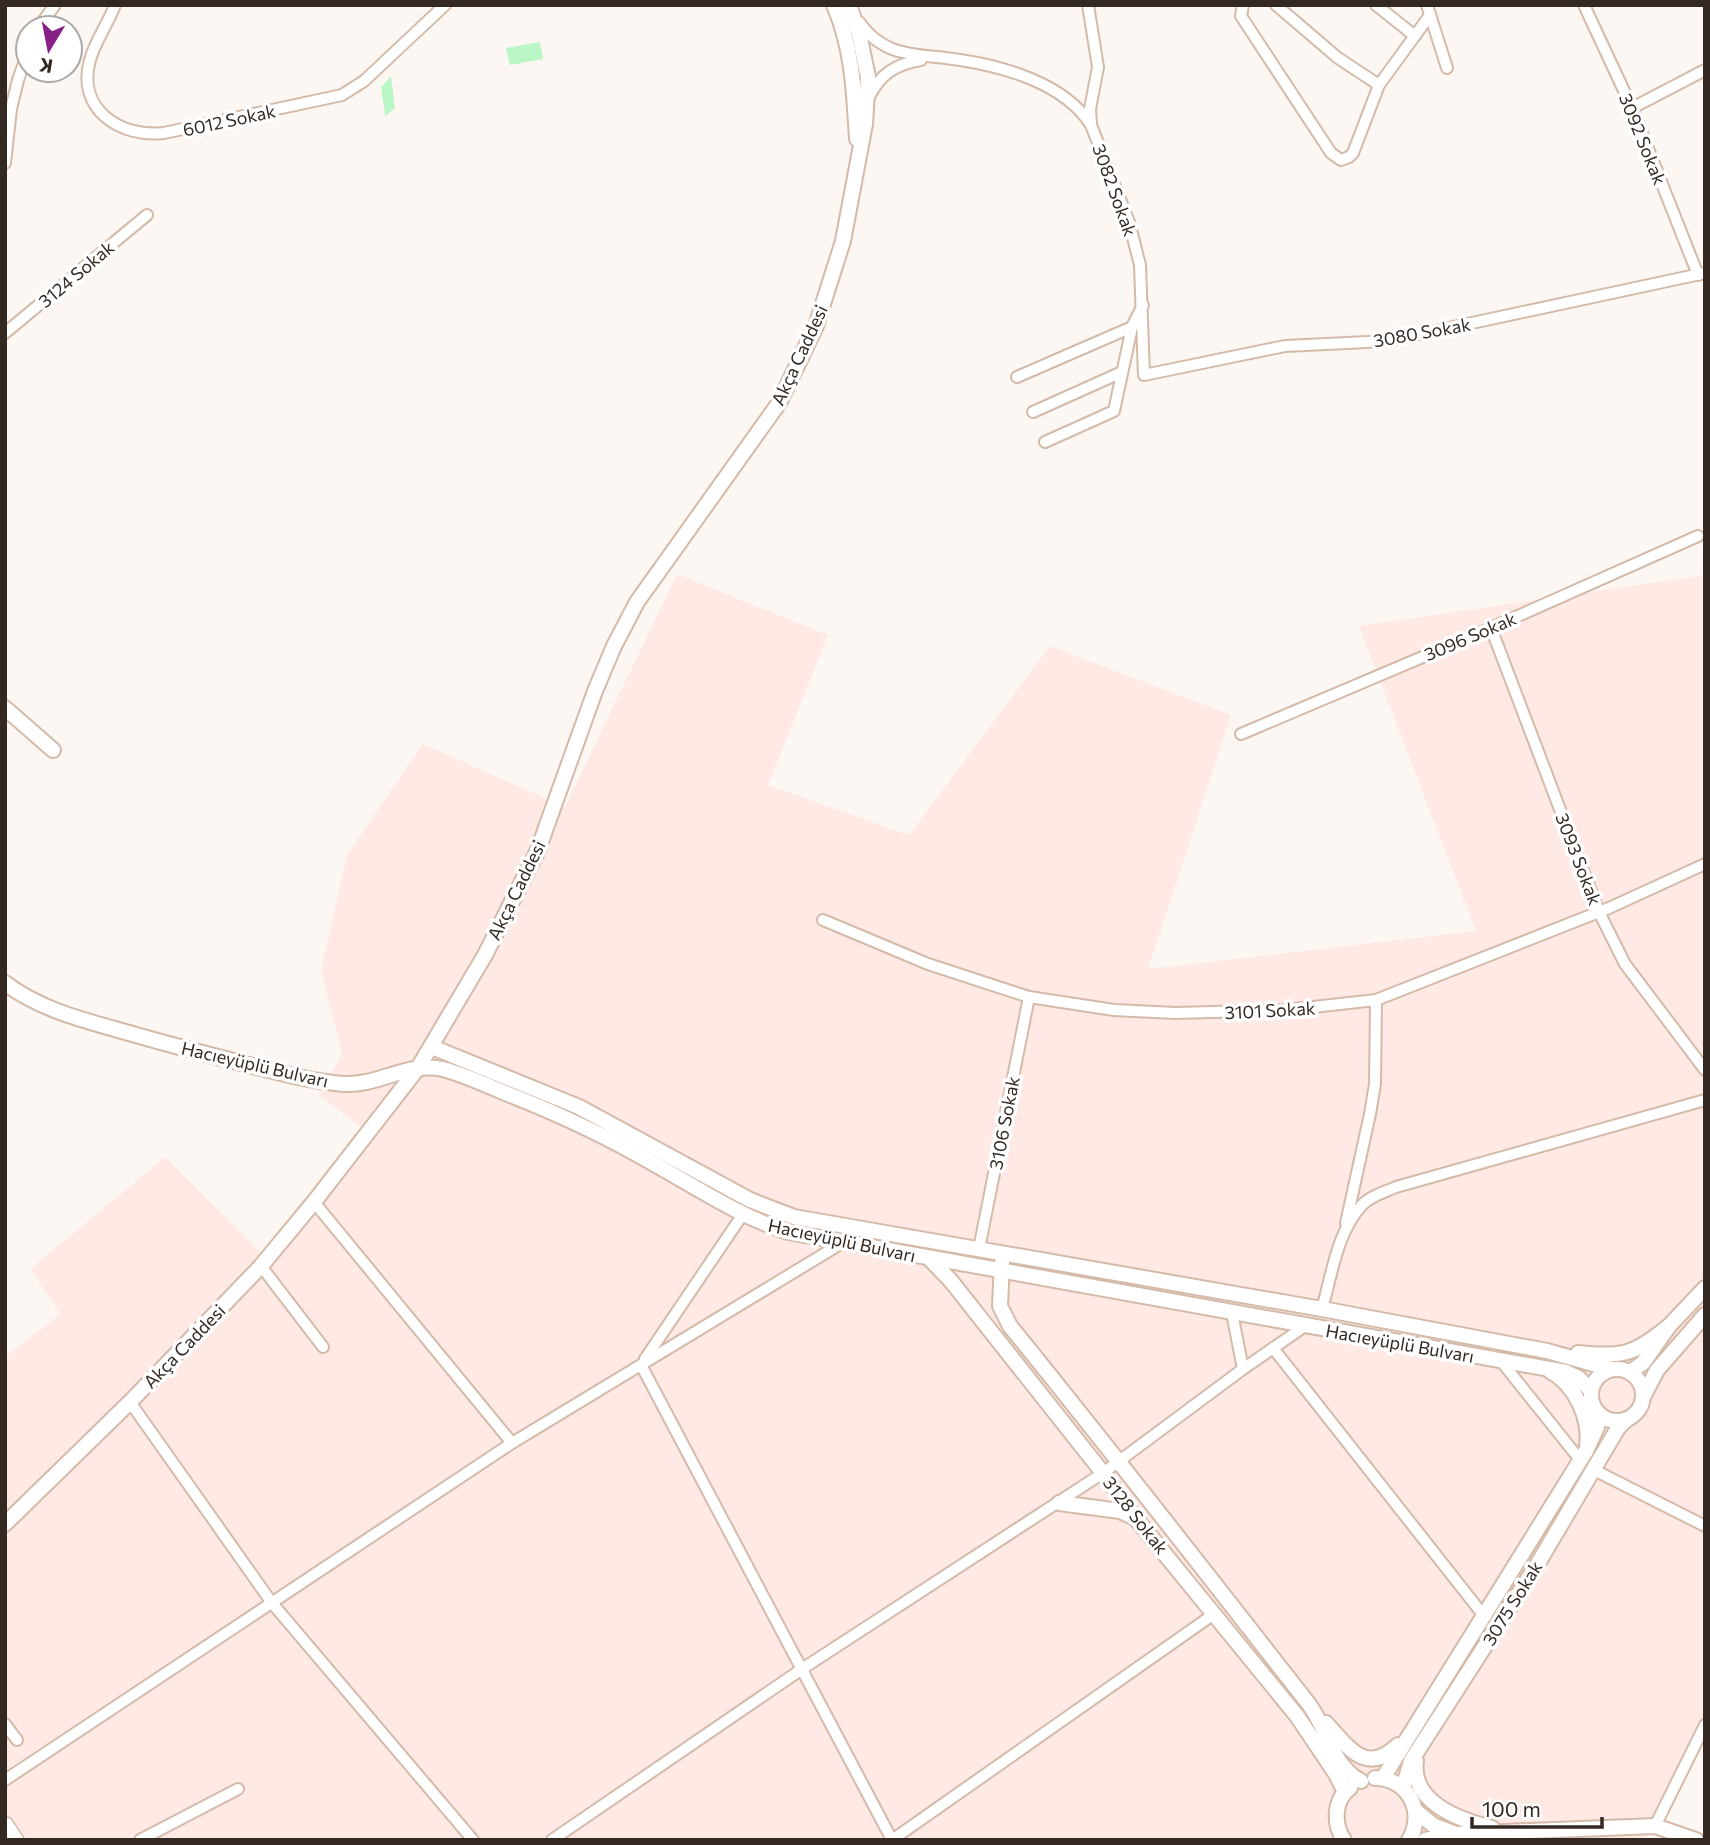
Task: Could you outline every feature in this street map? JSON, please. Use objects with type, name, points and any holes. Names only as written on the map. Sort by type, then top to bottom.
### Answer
[{"type":"main road","points":[[5,1826],[15,1840]]},
{"type":"street","name":"6012 Sokak","points":[[115,5],[89,63],[91,98],[107,119],[118,126],[145,135],[342,94],[364,81],[445,5]]},
{"type":"street","name":"Akça Caddesi","points":[[834,5],[852,69],[858,155]]},
{"type":"street","name":"3082 Sokak","points":[[1088,5],[1098,67],[1090,109],[1091,125],[1129,222],[1140,265],[1144,376]]},
{"type":"street","points":[[1243,5],[1241,16],[1335,157],[1344,159],[1353,153],[1378,85],[1415,36],[1429,10]]},
{"type":"street","points":[[1276,5],[1338,58],[1378,85]]},
{"type":"street","points":[[1376,5],[1415,36]]},
{"type":"street","name":"3092 Sokak","points":[[1584,5],[1632,108],[1701,274]]},
{"type":"street","name":"Akça Caddesi","points":[[5,1524],[130,1402],[261,1266],[418,1068],[485,955],[538,850],[595,691],[637,602],[759,433],[798,367],[816,326],[834,274],[850,207],[865,124],[868,77],[851,10]]},
{"type":"street","points":[[851,10],[876,42],[911,55],[983,64],[1028,78],[1072,103],[1091,125]]},
{"type":"street","points":[[1429,10],[1447,68]]},
{"type":"street","points":[[867,100],[882,76],[896,66],[934,57]]},
{"type":"street","points":[[1632,108],[1705,70]]},
{"type":"street","points":[[5,163],[11,109],[17,84]]},
{"type":"street","name":"3124 Sokak","points":[[5,333],[147,215]]},
{"type":"street","name":"3080 Sokak","points":[[1144,376],[1285,346],[1388,341],[1701,274]]},
{"type":"street","points":[[1045,442],[1114,411],[1132,327],[1143,305]]},
{"type":"street","points":[[1017,377],[1132,327]]},
{"type":"street","points":[[1033,412],[1122,372]]},
{"type":"street","name":"3096 Sokak","points":[[1241,734],[1492,628],[1698,536]]},
{"type":"street","name":"3093 Sokak","points":[[1492,628],[1599,912],[1625,964],[1705,1070]]},
{"type":"street","points":[[5,708],[53,750]]},
{"type":"street","name":"3101 Sokak","points":[[823,920],[928,964],[1029,997],[1114,1010],[1175,1013],[1286,1010],[1376,1000],[1599,912],[1705,864]]},
{"type":"street","name":"Hacıeyüplü Bulvarı","points":[[5,983],[47,1007],[75,1017],[196,1052],[310,1080],[347,1084],[369,1082],[418,1068],[442,1069],[461,1075],[575,1113],[743,1214],[788,1232],[1570,1373],[1591,1391]]},
{"type":"street","name":"3106 Sokak","points":[[979,1250],[1029,997]]},
{"type":"street","points":[[552,1840],[802,1669],[1103,1473],[1305,1326],[1322,1309],[1344,1229],[1370,1114],[1375,1084],[1376,1000]]},
{"type":"street","name":"Hacıeyüplü Bulvarı","points":[[432,1047],[575,1113],[750,1200],[794,1217],[1322,1309],[1547,1351],[1611,1369]]},
{"type":"street","points":[[1344,1229],[1363,1203],[1396,1187],[1705,1100]]},
{"type":"street","points":[[314,1202],[512,1443]]},
{"type":"street","points":[[641,1365],[743,1214]]},
{"type":"street","points":[[929,1259],[932,1241]]},
{"type":"street","points":[[5,1780],[512,1443],[842,1243]]},
{"type":"street","name":"3128 Sokak","points":[[1002,1254],[999,1293],[1004,1317],[1313,1709],[1351,1750],[1368,1759],[1378,1759],[1389,1754],[1409,1734]]},
{"type":"street","name":"3128 Sokak","points":[[929,1259],[951,1282],[1103,1473],[1137,1520],[1297,1716],[1345,1792]]},
{"type":"street","points":[[261,1266],[323,1347]]},
{"type":"street","points":[[1630,1372],[1643,1363],[1669,1326],[1705,1288]]},
{"type":"street","points":[[1232,1313],[1243,1369]]},
{"type":"street","points":[[1644,1395],[1639,1381],[1630,1372],[1611,1369],[1598,1377],[1591,1391],[1598,1413],[1611,1420],[1626,1420],[1638,1410],[1657,1370],[1705,1315]]},
{"type":"street","points":[[1547,1351],[1613,1356],[1642,1347],[1669,1326]]},
{"type":"street","points":[[1273,1348],[1484,1616]]},
{"type":"street","points":[[1501,1361],[1583,1456]]},
{"type":"street","points":[[641,1365],[892,1840],[1229,1602]]},
{"type":"street","points":[[1539,1368],[1557,1375],[1571,1389],[1585,1422],[1588,1439],[1583,1456]]},
{"type":"street","points":[[130,1402],[272,1602],[473,1840]]},
{"type":"street","name":"3075 Sokak","points":[[1383,1778],[1583,1456],[1597,1427],[1598,1413]]},
{"type":"street","name":"3075 Sokak","points":[[1403,1788],[1407,1769],[1417,1752],[1626,1420]]},
{"type":"street","points":[[1594,1470],[1705,1526]]},
{"type":"street","points":[[1059,1503],[1120,1511],[1137,1520]]},
{"type":"street","name":"3128 Sokak","points":[[1313,1709],[1346,1771],[1361,1781]]},
{"type":"street","points":[[5,1724],[17,1740]]},
{"type":"street","points":[[1655,1826],[1705,1725]]},
{"type":"street","points":[[1417,1752],[1415,1778],[1426,1795],[1461,1820],[1503,1832]]},
{"type":"street","points":[[1338,1836],[1337,1811],[1345,1792],[1361,1781],[1383,1778],[1409,1793],[1416,1811],[1414,1832],[1409,1840]]},
{"type":"street","points":[[140,1840],[238,1789]]},
{"type":"street","points":[[1416,1811],[1433,1825],[1457,1837]]},
{"type":"street","points":[[1425,1840],[1503,1832],[1620,1833],[1655,1826],[1696,1840]]},
{"type":"shaded area","points":[[677,574],[828,635],[768,785],[909,835],[1050,646],[1231,715],[1148,969],[1476,931],[1359,626],[1705,575],[1705,1736],[1644,1840],[5,1840],[5,1357],[60,1314],[30,1269],[165,1157],[261,1252],[361,1127],[320,1096],[342,1053],[321,971],[347,855],[423,744],[565,807]]},
{"type":"green space","points":[[540,42],[543,59],[510,65],[506,48]]},
{"type":"green space","points":[[391,76],[395,108],[385,116],[381,87]]}]
